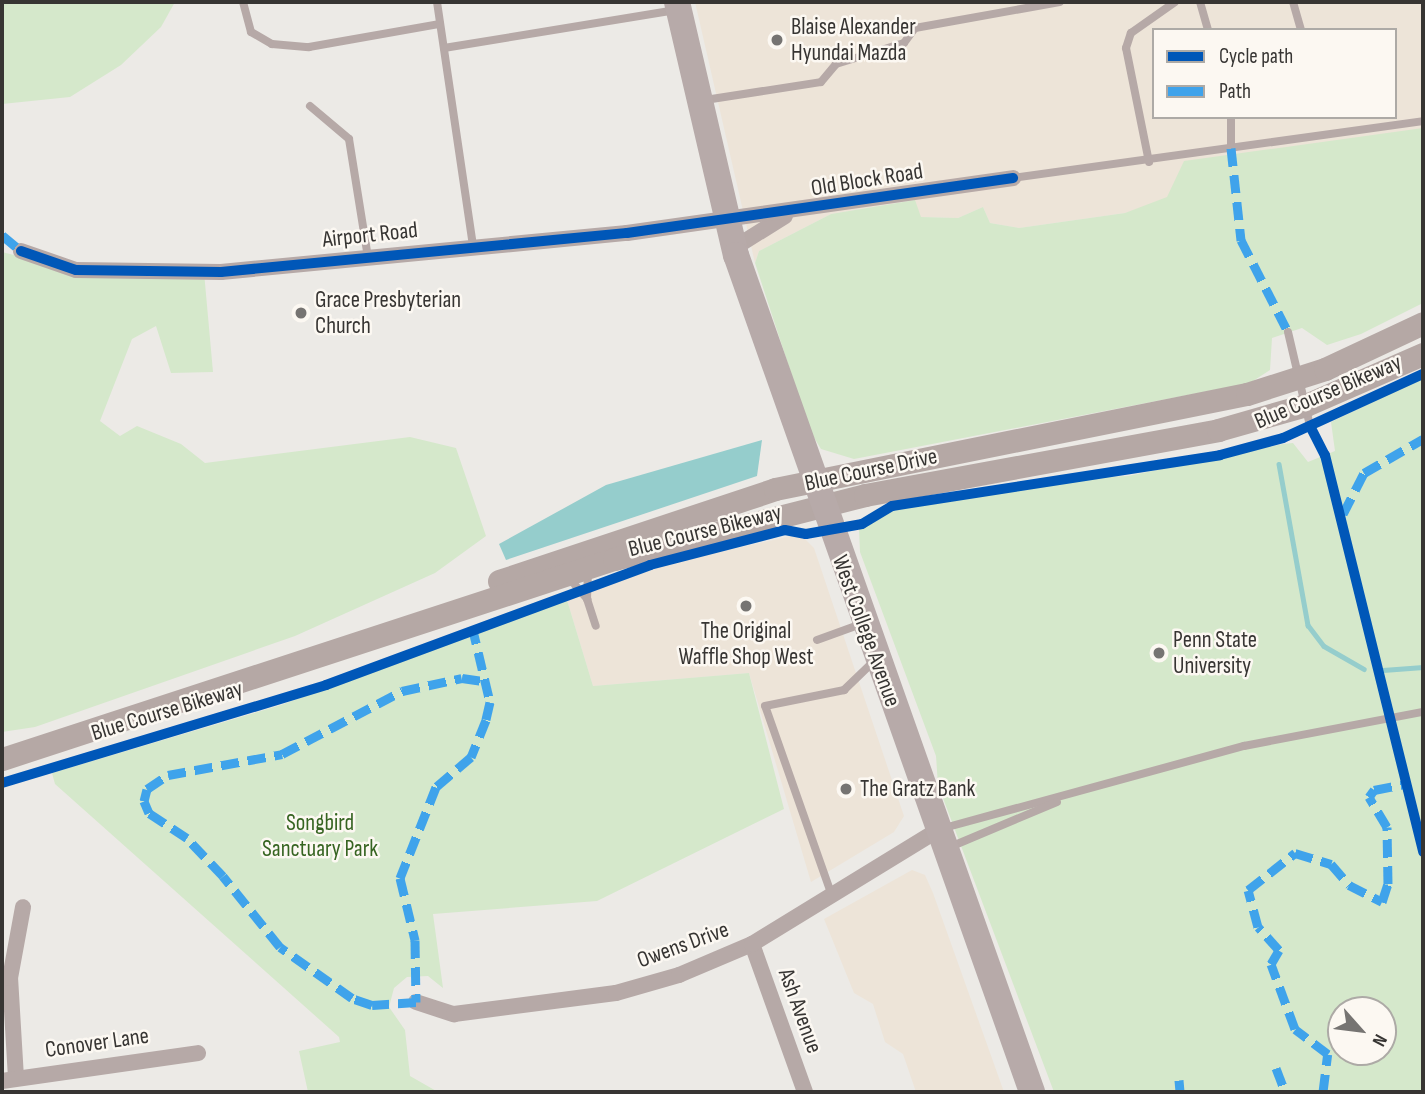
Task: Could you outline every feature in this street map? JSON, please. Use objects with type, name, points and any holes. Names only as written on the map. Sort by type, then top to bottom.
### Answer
[{"type":"main road","name":"West College Avenue","points":[[678,5],[734,248],[817,494],[1032,1092]]},
{"type":"main road","name":"Blue Course Drive","points":[[2,760],[817,494],[1186,408],[1299,377],[1423,323]]},
{"type":"main road","name":"Blue Course Drive","points":[[329,654],[547,562],[686,514],[1308,416],[1423,355]]},
{"type":"street","name":"Old Block Road","points":[[726,220],[790,213],[1013,178]]},
{"type":"street","name":"Old Block Road","points":[[734,248],[790,213]]},
{"type":"street","name":"Airport Road","points":[[21,251],[76,270],[117,274],[221,272],[726,220]]},
{"type":"street","name":"Owens Drive","points":[[416,1002],[454,1014],[616,993],[752,944],[831,893],[942,839]]},
{"type":"street","points":[[9,1080],[10,978],[23,906]]},
{"type":"street","name":"Ash Avenue","points":[[752,944],[805,1092]]},
{"type":"street","name":"Conover Lane","points":[[9,1080],[198,1053]]},
{"type":"lane","points":[[243,2],[251,32],[272,44],[309,47],[440,24]]},
{"type":"lane","points":[[437,2],[473,247]]},
{"type":"lane","points":[[698,101],[821,82],[836,64],[904,43],[915,28],[1060,2]]},
{"type":"lane","points":[[1149,162],[1126,48],[1131,33],[1175,2]]},
{"type":"lane","points":[[1200,2],[1207,28]]},
{"type":"lane","points":[[1293,2],[1300,28]]},
{"type":"lane","points":[[444,48],[678,5]]},
{"type":"lane","points":[[310,106],[349,139],[368,257]]},
{"type":"lane","points":[[1231,119],[1231,148]]},
{"type":"lane","name":"Old Block Road","points":[[1013,178],[1149,162],[1423,121]]},
{"type":"lane","points":[[1288,332],[1308,416]]},
{"type":"lane","points":[[589,567],[587,599],[596,626]]},
{"type":"lane","points":[[564,575],[587,599]]},
{"type":"lane","points":[[817,640],[863,623]]},
{"type":"lane","points":[[831,893],[765,706],[844,690],[876,658]]},
{"type":"lane","points":[[942,839],[1059,800],[1220,752],[1423,712]]},
{"type":"lane","points":[[942,839],[1059,800]]},
{"type":"shaded area","points":[[695,2],[1423,2],[1423,129],[1125,213],[1019,228],[990,223],[983,207],[958,218],[920,217],[914,200],[831,214],[759,251],[755,263]]},
{"type":"shaded area","points":[[800,534],[814,548],[904,816],[894,832],[811,882],[749,673],[593,686],[567,600],[671,563]]},
{"type":"shaded area","points":[[912,870],[925,875],[933,893],[1004,1092],[916,1092],[903,1054],[885,1042],[873,1004],[854,993],[824,919]]},
{"type":"green space","points":[[2,2],[175,2],[161,27],[121,65],[70,97],[2,104]]},
{"type":"green space","points":[[1423,128],[1423,303],[1361,334],[1327,345],[1302,328],[1272,338],[1270,370],[1250,383],[854,459],[821,449],[810,431],[755,263],[759,251],[831,214],[915,200],[921,217],[958,218],[983,207],[990,223],[1019,228],[1125,213],[1167,197],[1184,161]]},
{"type":"green space","points":[[2,252],[57,266],[204,272],[213,372],[171,373],[156,326],[132,339],[100,421],[120,436],[137,426],[181,444],[205,463],[410,437],[456,448],[486,536],[435,573],[295,636],[35,727],[2,732]]},
{"type":"green space","name":"Penn State University","points":[[1423,378],[1423,1092],[1054,1092],[938,785],[936,756],[860,552],[859,529],[874,515],[1060,479],[1128,476],[1283,444],[1293,443],[1308,462],[1335,451],[1331,422]]},
{"type":"green space","name":"Songbird Sanctuary Park","points":[[567,600],[593,686],[749,673],[784,809],[597,901],[433,914],[443,988],[428,976],[407,977],[394,988],[389,1007],[405,1030],[410,1076],[438,1092],[308,1092],[299,1051],[340,1042],[339,1037],[55,784],[52,773],[281,705]]},
{"type":"water","points":[[762,440],[757,476],[506,560],[499,544],[606,485]]},
{"type":"waterway","points":[[1279,464],[1308,625],[1324,646],[1364,669]]},
{"type":"waterway","points":[[1383,670],[1423,667]]},
{"type":"marked path","points":[[1231,148],[1241,240],[1288,332]]},
{"type":"marked path","points":[[2,235],[21,251]]},
{"type":"marked path","points":[[1343,514],[1364,473],[1423,439]]},
{"type":"marked path","points":[[472,626],[490,702],[486,720],[471,757],[436,787],[400,878],[415,940],[416,1002],[372,1005],[352,998],[280,947],[223,876],[187,838],[149,813],[144,801],[147,789],[168,775],[282,754],[402,691],[462,678],[483,681]]},
{"type":"marked path","points":[[1323,1092],[1328,1054],[1295,1029],[1271,964],[1279,950],[1258,927],[1248,890],[1295,853],[1331,864],[1349,885],[1382,902],[1388,884],[1387,827],[1369,797],[1374,790],[1405,784]]},
{"type":"marked path","points":[[1276,1068],[1285,1092]]},
{"type":"marked path","points":[[1179,1080],[1180,1092]]},
{"type":"cycle path","points":[[21,251],[76,270],[221,272],[627,233],[1013,178]]},
{"type":"cycle path","name":"Blue Course Bikeway","points":[[2,783],[326,685],[650,565],[785,530],[806,534],[862,524],[892,506],[1220,455],[1283,438],[1423,374]]},
{"type":"cycle path","name":"Blue Course Bikeway","points":[[1310,426],[1325,455],[1423,852]]},
{"type":"place","name":"Blaise Alexander Hyundai Mazda","points":[[777,40]]},
{"type":"place","name":"Grace Presbyterian Church","points":[[301,313]]},
{"type":"place","name":"The Original Waffle Shop West","points":[[746,606]]},
{"type":"place","name":"Penn State University","points":[[1159,653]]},
{"type":"place","name":"The Gratz Bank","points":[[846,789]]}]
